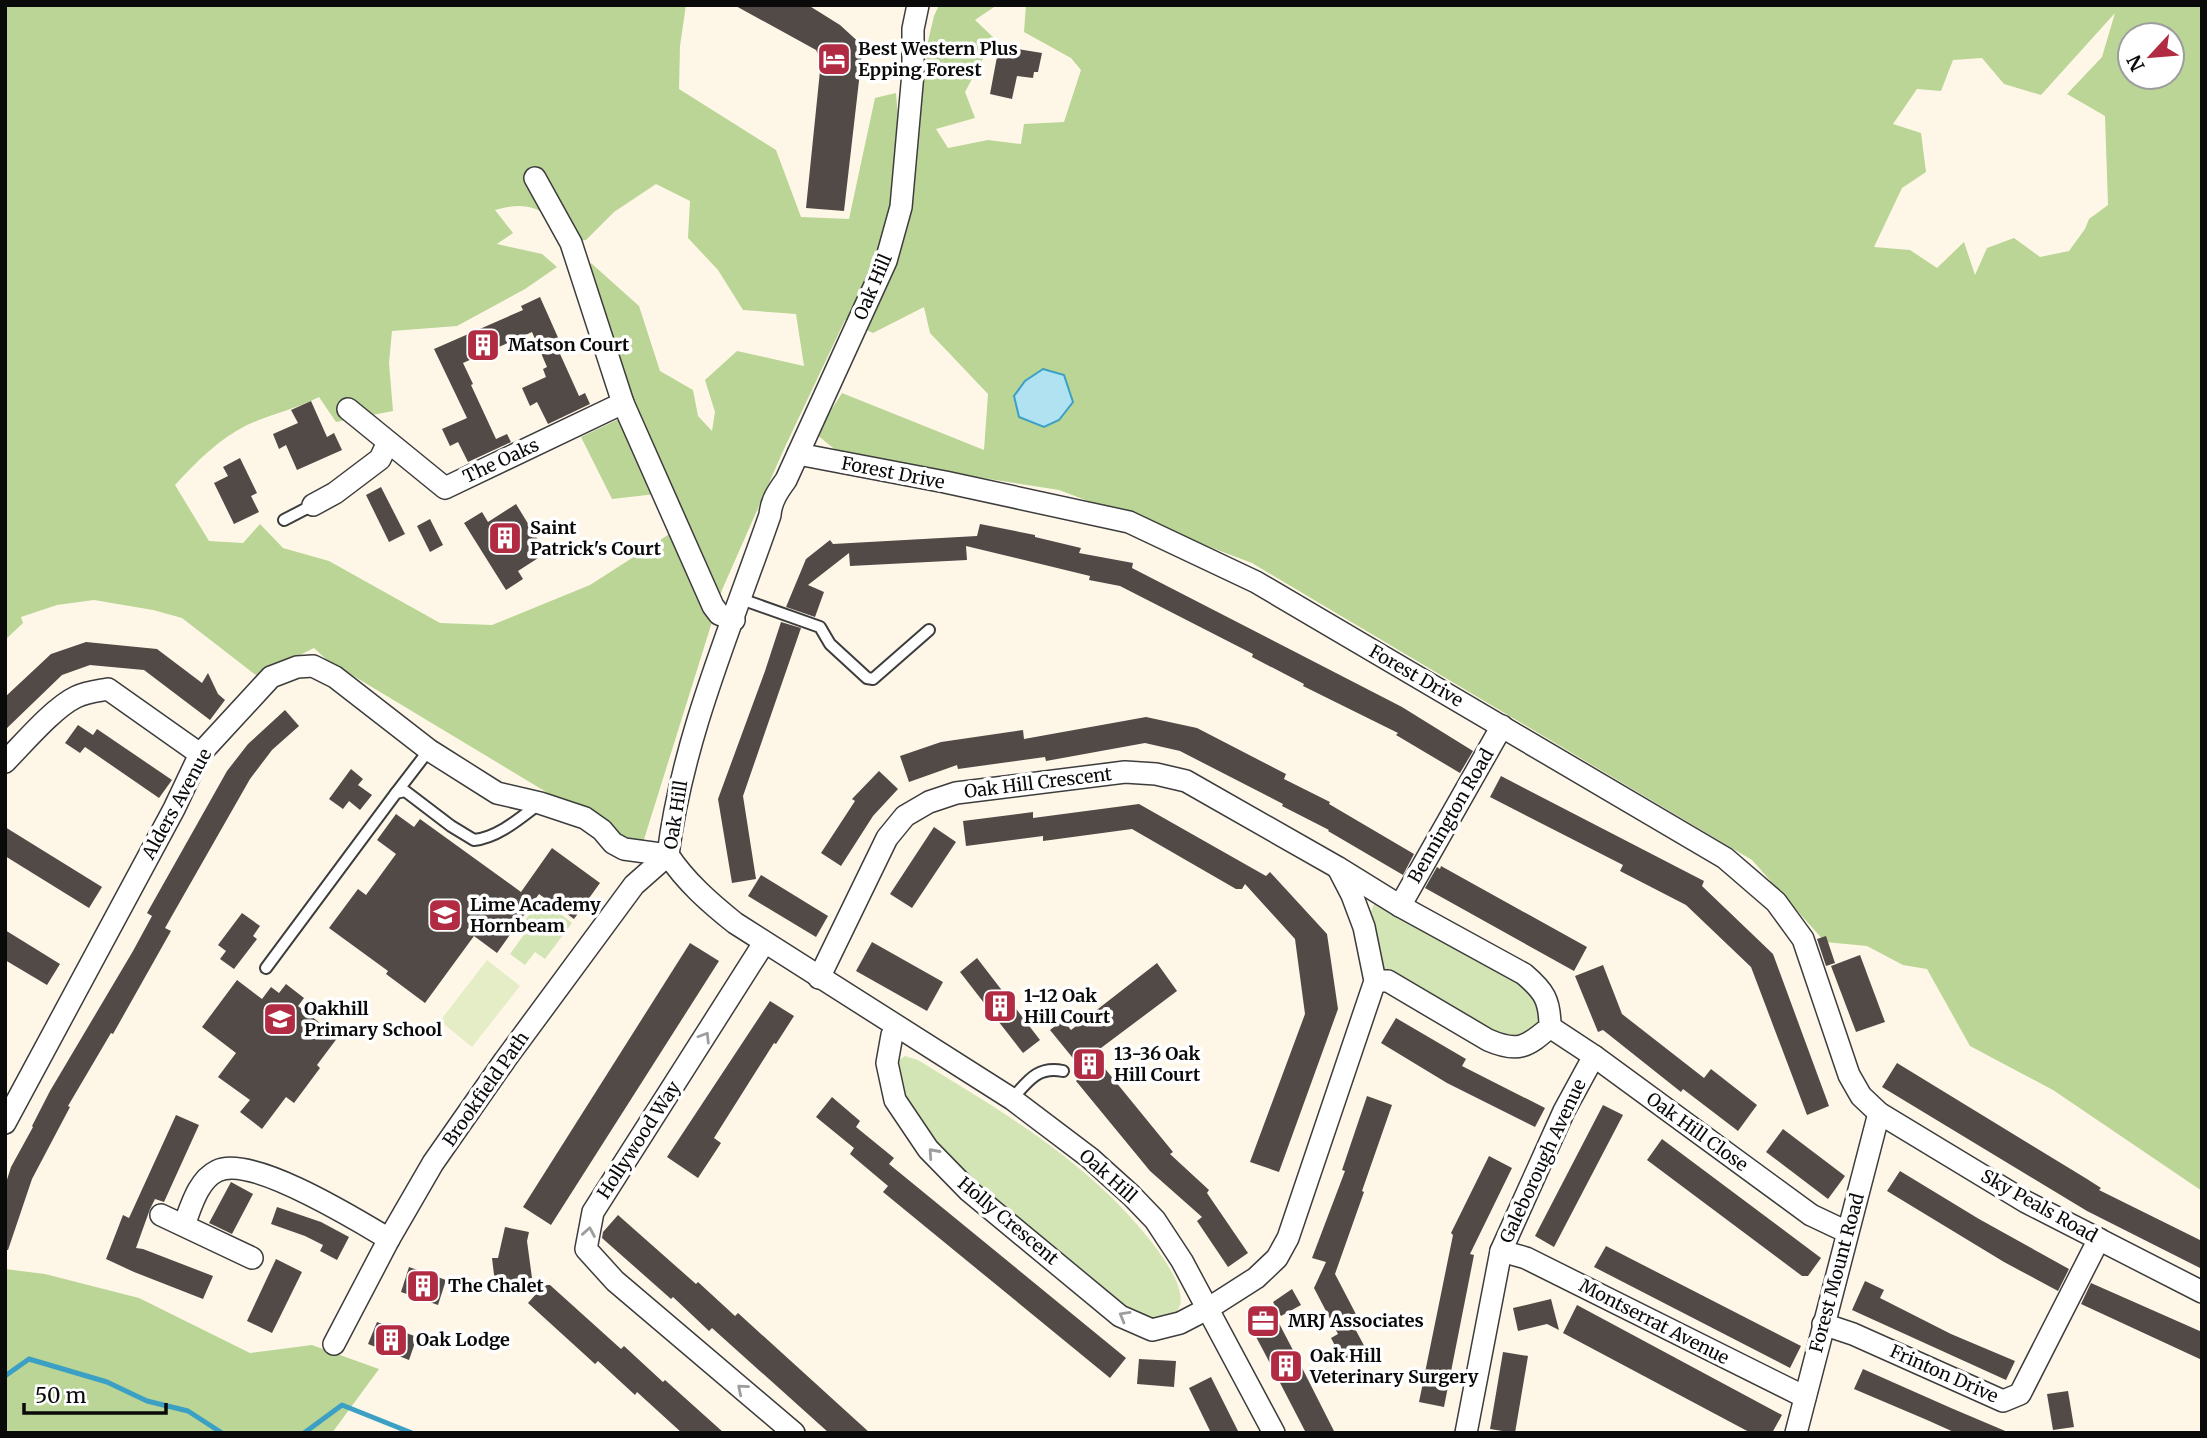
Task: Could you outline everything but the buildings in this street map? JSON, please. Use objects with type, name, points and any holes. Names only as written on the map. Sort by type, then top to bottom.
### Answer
[{"type":"street","name":"Oak Hill","points":[[918,5],[913,29],[913,73],[901,207],[886,261],[785,482],[778,489],[770,507],[770,515],[683,772],[667,855],[681,874],[710,903],[764,943],[1012,1100],[1090,1158],[1131,1195],[1155,1220],[1182,1261],[1274,1433]]},
{"type":"street","points":[[535,178],[571,243],[623,403],[713,606],[719,614],[734,620]]},
{"type":"street","name":"The Oaks","points":[[348,409],[445,488],[623,403]]},
{"type":"street","points":[[313,505],[335,494],[380,459],[388,442]]},
{"type":"street","name":"Forest Drive","points":[[798,454],[945,482],[1129,522],[1256,582],[1725,858],[1776,902],[1803,939],[1849,1074],[1861,1096],[1879,1114]]},
{"type":"street","name":"Alders Avenue","points":[[5,1123],[174,809],[200,754],[271,677],[297,667],[313,666],[335,677],[429,750],[497,793],[540,803],[585,818],[602,830],[613,843],[624,849],[667,855]]},
{"type":"street","points":[[5,762],[40,726],[74,698],[108,689],[200,754]]},
{"type":"street","name":"Bennington Road","points":[[1400,906],[1502,726]]},
{"type":"street","name":"Oak Hill Crescent","points":[[819,978],[887,838],[905,816],[929,802],[956,793],[1125,772],[1156,774],[1186,781],[1400,906],[1524,974],[1547,998],[1550,1027]]},
{"type":"street","name":"Brookfield Path","points":[[334,1343],[433,1163],[634,885],[667,855]]},
{"type":"street","points":[[1209,1308],[1256,1278],[1277,1258],[1288,1238],[1375,981],[1364,927],[1352,895],[1337,867]]},
{"type":"street","name":"Hollywood Way","points":[[764,943],[593,1212],[586,1249],[615,1281],[794,1433]]},
{"type":"street","points":[[1375,981],[1388,981],[1506,1048],[1525,1046],[1550,1027]]},
{"type":"street","name":"Holly Crescent","points":[[897,1027],[892,1035],[887,1063],[895,1100],[928,1149],[969,1191],[1120,1315],[1152,1330],[1180,1323],[1209,1308]]},
{"type":"street","name":"Oak Hill Close","points":[[1550,1027],[1594,1056],[1811,1215],[1847,1232]]},
{"type":"street","name":"Galeborough Avenue","points":[[1466,1433],[1501,1251],[1564,1111],[1594,1056]]},
{"type":"street","name":"Forest Mount Road","points":[[1796,1433],[1879,1114]]},
{"type":"street","name":"Sky Peals Road","points":[[1879,1114],[2026,1202],[2202,1292]]},
{"type":"street","points":[[184,1225],[200,1187],[215,1172],[228,1167],[251,1171],[322,1200],[389,1239]]},
{"type":"street","points":[[162,1215],[253,1258]]},
{"type":"street","name":"Frinton Drive","points":[[1823,1324],[1853,1334],[2003,1401],[2020,1394],[2099,1239]]},
{"type":"street","name":"Montserrat Avenue","points":[[1501,1251],[1526,1258],[1805,1397]]},
{"type":"lane","points":[[284,520],[313,505]]},
{"type":"lane","points":[[741,599],[820,627],[831,644],[867,678],[873,679],[929,630]]},
{"type":"lane","points":[[266,968],[429,750]]},
{"type":"lane","points":[[396,793],[409,793],[451,826],[474,840],[491,836],[519,820],[540,803]]},
{"type":"lane","points":[[1012,1100],[1027,1082],[1039,1073],[1051,1069],[1063,1071]]},
{"type":"green space","points":[[5,5],[686,5],[680,46],[679,89],[776,150],[801,217],[849,219],[875,98],[896,93],[899,129],[920,75],[939,5],[997,5],[975,20],[994,38],[965,92],[975,118],[936,129],[948,148],[988,140],[1021,144],[1024,124],[1064,122],[1081,70],[1071,58],[1024,32],[1026,5],[2202,5],[2202,1191],[2053,1090],[1970,1046],[1927,969],[1903,965],[1867,946],[1825,942],[1752,860],[1252,563],[1059,490],[843,456],[816,434],[842,393],[984,450],[988,394],[930,333],[924,307],[873,333],[845,320],[722,590],[641,849],[327,660],[314,648],[257,676],[182,618],[153,610],[94,600],[57,605],[21,617],[23,623],[5,640]],"holes":[[[2115,13],[2102,57],[2067,94],[2105,116],[2108,205],[2089,219],[2069,251],[2040,257],[2014,238],[1987,248],[1975,275],[1964,242],[1937,268],[1910,250],[1874,247],[1902,188],[1926,172],[1921,133],[1893,124],[1917,89],[1941,91],[1953,60],[1982,58],[2004,84],[2041,95]],[[656,184],[690,201],[688,238],[718,270],[743,310],[796,314],[804,366],[737,351],[705,380],[715,412],[712,431],[698,416],[693,390],[660,371],[639,306],[591,263],[584,296],[623,417],[581,437],[612,499],[673,492],[671,533],[590,585],[492,625],[440,623],[329,561],[283,548],[260,524],[243,543],[209,541],[175,485],[217,444],[247,425],[319,397],[336,422],[393,411],[389,363],[392,331],[457,326],[525,289],[557,267],[542,254],[497,244],[513,233],[495,210],[521,206],[531,208],[549,217],[575,241],[586,240],[614,212]]]},
{"type":"green space","points":[[1379,893],[1524,974],[1550,1012],[1525,1046],[1388,982],[1364,927]]},
{"type":"green space","points":[[541,899],[572,923],[545,959],[535,952],[525,965],[510,954],[526,932],[520,927]]},
{"type":"green space","points":[[487,960],[520,986],[472,1047],[440,1021]]},
{"type":"green space","points":[[905,1056],[918,1060],[1017,1122],[1065,1156],[1109,1195],[1146,1235],[1172,1273],[1179,1290],[1180,1305],[1172,1315],[1151,1319],[1119,1304],[958,1175],[903,1103],[896,1062]]},
{"type":"green space","points":[[5,1269],[45,1274],[139,1298],[250,1353],[312,1345],[379,1369],[332,1433],[5,1433]]},
{"type":"water","points":[[1043,369],[1064,375],[1073,402],[1059,420],[1044,427],[1019,417],[1014,396],[1025,381]]},
{"type":"waterway","points":[[5,1376],[29,1359],[107,1382],[147,1401],[188,1411],[222,1433]]},
{"type":"waterway","points":[[304,1433],[342,1405],[412,1433]]},
{"type":"place","name":"Best Western Plus Epping Forest","points":[[834,59]]},
{"type":"place","name":"Matson Court","points":[[483,345]]},
{"type":"place","name":"Saint Patrick's Court","points":[[505,538]]},
{"type":"place","name":"Lime Academy Hornbeam","points":[[445,915]]},
{"type":"place","name":"1-12 Oak Hill Court","points":[[1000,1006]]},
{"type":"place","name":"Oakhill Primary School","points":[[280,1019]]},
{"type":"place","name":"13-36 Oak Hill Court","points":[[1089,1064]]},
{"type":"place","name":"The Chalet","points":[[423,1286]]},
{"type":"place","name":"MRJ Associates","points":[[1263,1321]]},
{"type":"place","name":"Oak Lodge","points":[[391,1340]]},
{"type":"place","name":"Oak Hill Veterinary Surgery","points":[[1286,1366]]}]
